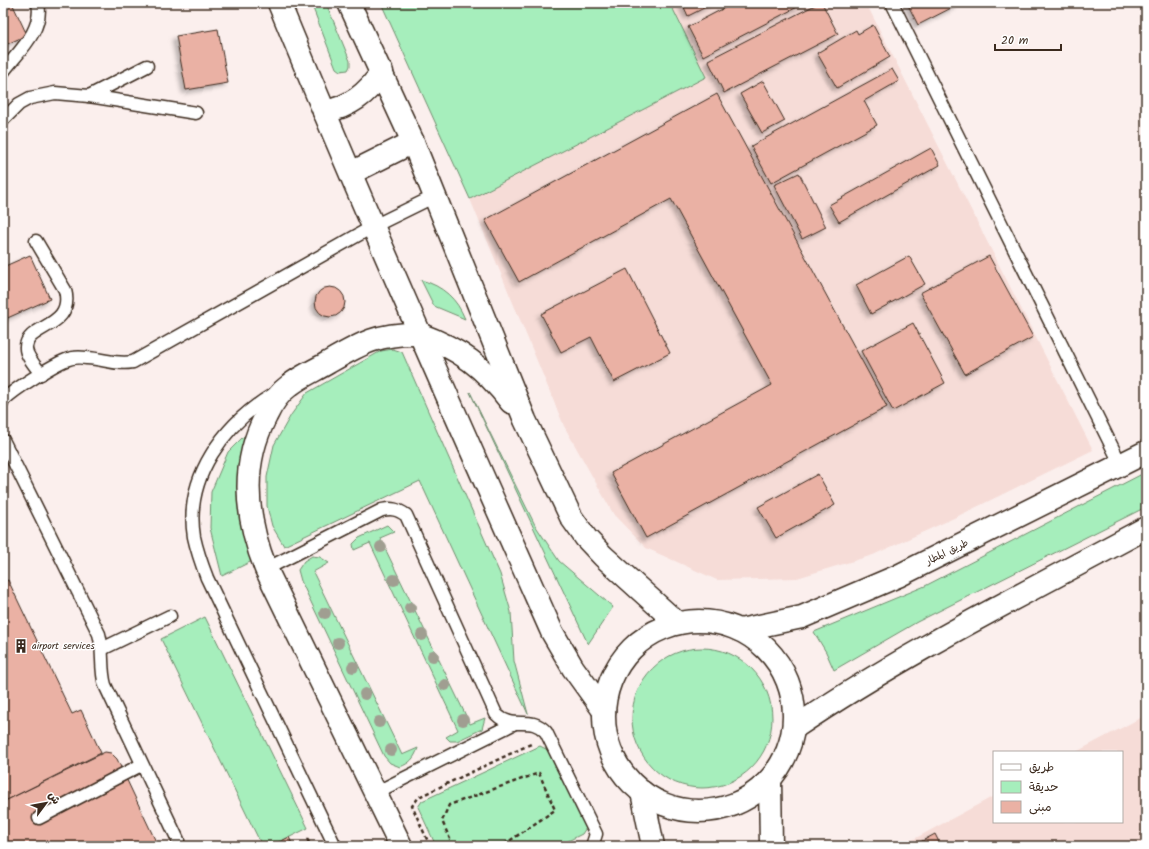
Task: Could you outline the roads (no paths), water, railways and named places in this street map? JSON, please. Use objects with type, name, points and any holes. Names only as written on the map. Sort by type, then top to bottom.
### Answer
[{"type":"main road","points":[[279,3],[419,334],[552,632],[573,668],[604,711]]},
{"type":"main road","points":[[349,3],[413,142],[526,420],[568,512],[586,538],[603,556],[677,623]]},
{"type":"main road","points":[[324,112],[336,109],[358,99],[367,92],[382,72]]},
{"type":"main road","points":[[351,173],[413,142]]},
{"type":"main road","points":[[401,846],[266,569],[258,548],[251,520],[248,483],[250,462],[255,442],[262,422],[272,404],[289,386],[363,342],[382,336],[400,333],[419,334],[461,352],[496,382],[526,420]]},
{"type":"main road","name":"طريق المطار","points":[[740,630],[802,617],[898,576],[1146,452]]},
{"type":"main road","points":[[794,728],[844,694],[916,653],[1146,528]]},
{"type":"main road","points":[[701,621],[721,624],[740,630],[764,647],[783,670],[793,698],[794,728],[786,756],[770,780],[748,798],[722,809],[694,812],[667,806],[642,792],[620,770],[607,742],[604,711],[609,687],[619,665],[634,646],[654,632],[677,623],[701,621]]},
{"type":"main road","points":[[770,780],[771,846]]},
{"type":"main road","points":[[642,792],[653,846]]},
{"type":"lane","points":[[3,72],[35,29],[38,18],[38,3]]},
{"type":"lane","points":[[892,3],[1121,465]]},
{"type":"lane","points":[[89,96],[147,66]]},
{"type":"lane","points":[[3,120],[19,104],[30,98],[55,93],[89,96],[196,113]]},
{"type":"lane","points":[[3,401],[41,374],[65,360],[88,358],[122,364],[133,362],[374,226],[435,196]]},
{"type":"lane","points":[[36,241],[65,290],[67,297],[67,305],[59,318],[31,337],[26,343],[26,351],[41,374]]},
{"type":"lane","points":[[289,386],[260,402],[242,416],[214,449],[204,469],[197,490],[194,512],[194,536],[207,578],[335,846]]},
{"type":"lane","points":[[3,440],[99,634],[102,649],[102,675],[105,684],[141,765],[178,840]]},
{"type":"lane","points":[[266,569],[382,510],[390,508],[399,510],[406,515],[496,714],[506,722],[513,724],[528,723],[539,725],[548,736],[596,834],[592,846]]},
{"type":"lane","points":[[102,649],[170,616]]},
{"type":"lane","points":[[375,793],[513,724]]},
{"type":"lane","points":[[39,818],[141,765]]},
{"type":"place","name":"airport services","points":[[21,646]]}]
